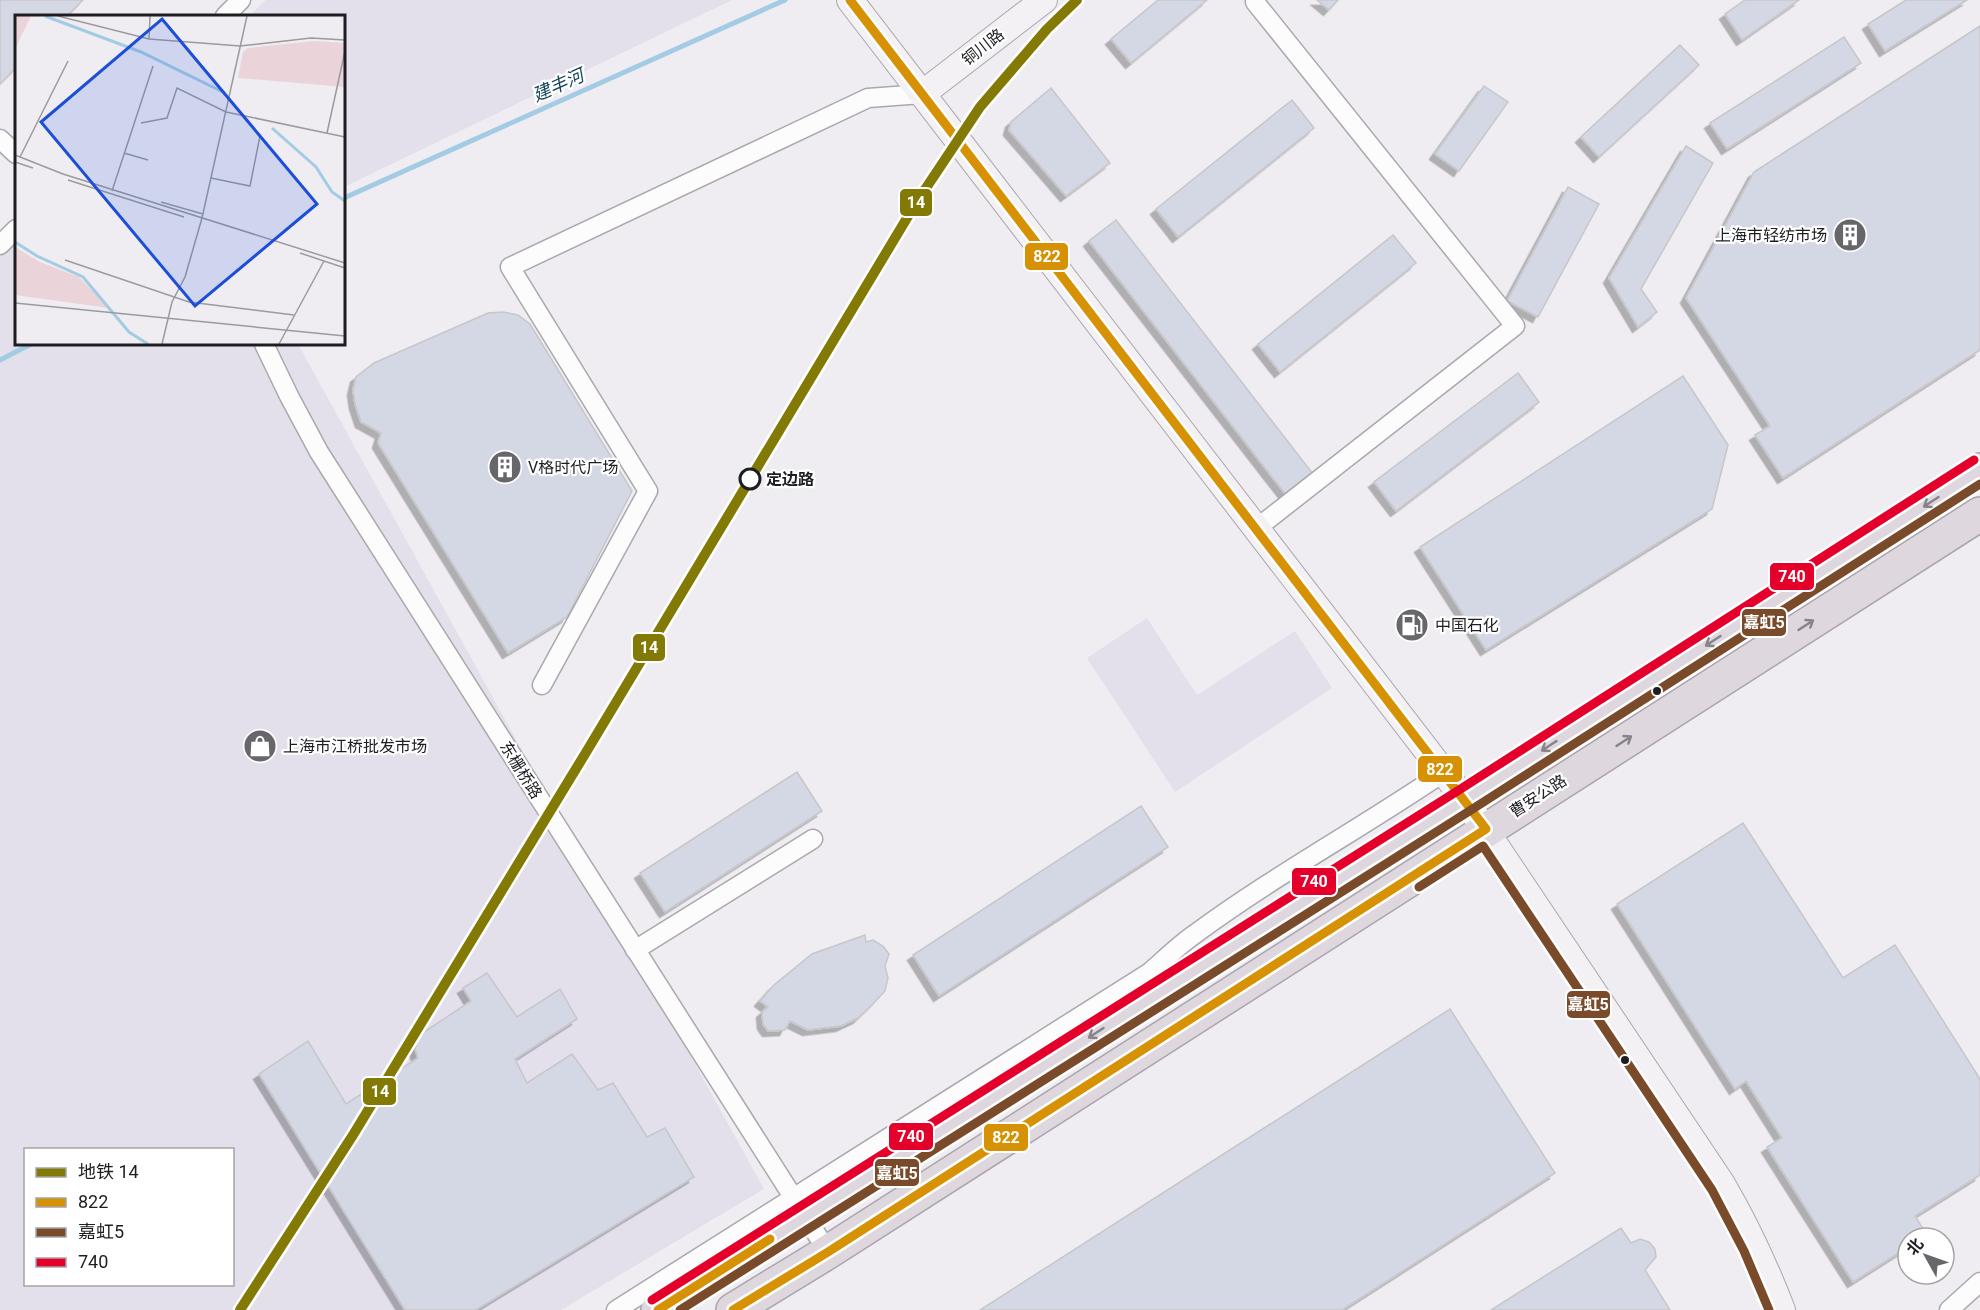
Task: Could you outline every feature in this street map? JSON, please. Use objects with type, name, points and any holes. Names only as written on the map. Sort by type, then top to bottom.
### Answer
[{"type":"highway","points":[[658,1310],[798,1207],[1465,800],[1980,470]]},
{"type":"highway","name":"曹安公路","points":[[733,1310],[828,1252],[1980,514]]},
{"type":"street","points":[[226,15],[241,0]]},
{"type":"street","points":[[850,0],[1465,800],[1722,1184],[1745,1222],[1782,1310]]},
{"type":"street","name":"铜川路","points":[[922,94],[1044,0]]},
{"type":"street","points":[[1254,2],[1515,326],[1257,528]]},
{"type":"street","points":[[542,685],[648,491],[510,267],[868,98],[922,94]]},
{"type":"street","points":[[0,139],[15,153]]},
{"type":"street","points":[[0,245],[15,230]]},
{"type":"street","name":"东栅桥路","points":[[264,345],[319,452],[828,1252]]},
{"type":"street","points":[[616,1310],[798,1207],[1150,972],[1193,935],[1246,898],[1400,803],[1444,772]]},
{"type":"street","points":[[635,950],[813,839]]},
{"type":"street","points":[[1948,1310],[1980,1282]]},
{"type":"shaded area","points":[[266,0],[732,0],[345,187],[345,15],[250,15]]},
{"type":"shaded area","name":"上海市江桥批发市场","points":[[15,241],[15,345],[299,345],[764,1189],[561,1310],[0,1310],[0,256]]},
{"type":"shaded area","points":[[1147,618],[1197,695],[1295,631],[1332,688],[1175,792],[1087,658]]},
{"type":"building","points":[[0,0],[83,0],[68,15],[15,15],[15,69],[0,84]]},
{"type":"building","points":[[1158,0],[1207,0],[1131,63],[1111,39]]},
{"type":"building","points":[[1317,0],[1338,0],[1329,10]]},
{"type":"building","points":[[1745,0],[1799,0],[1742,40],[1725,14]]},
{"type":"building","points":[[1906,0],[1967,0],[1885,51],[1868,24]]},
{"type":"building","name":"上海市轻纺市场","points":[[1980,26],[1980,350],[1783,478],[1755,435],[1770,426],[1686,298],[1754,172]]},
{"type":"building","points":[[1844,37],[1861,63],[1727,149],[1710,123]]},
{"type":"building","points":[[1680,45],[1699,65],[1599,157],[1581,137]]},
{"type":"building","points":[[1484,86],[1508,102],[1459,171],[1435,154]]},
{"type":"building","points":[[1051,88],[1110,163],[1066,196],[1009,130],[1011,122]]},
{"type":"building","points":[[1292,100],[1314,128],[1178,237],[1156,209]]},
{"type":"building","points":[[1686,146],[1713,163],[1641,289],[1657,312],[1638,327],[1609,278]]},
{"type":"building","points":[[1568,187],[1599,204],[1538,317],[1507,301]]},
{"type":"building","points":[[1116,220],[1313,474],[1286,495],[1089,241]]},
{"type":"building","points":[[1393,235],[1416,263],[1280,372],[1258,344]]},
{"type":"building","name":"V格时代广场","points":[[503,312],[518,315],[530,324],[632,491],[567,617],[508,653],[378,443],[381,433],[361,422],[353,390],[356,377],[374,363],[488,313]]},
{"type":"building","points":[[1518,373],[1539,402],[1396,511],[1374,482]]},
{"type":"building","points":[[1683,376],[1728,445],[1712,509],[1486,650],[1420,547]]},
{"type":"building","points":[[797,772],[822,811],[665,912],[640,873]]},
{"type":"building","points":[[1141,806],[1168,847],[939,996],[913,955]]},
{"type":"building","points":[[1743,823],[1843,978],[1895,945],[1980,1079],[1980,1175],[1915,1216],[1921,1226],[1896,1226],[1896,1255],[1853,1282],[1767,1147],[1782,1138],[1746,1081],[1735,1089],[1617,904]]},
{"type":"building","points":[[865,935],[866,942],[873,940],[883,946],[889,954],[885,966],[888,978],[885,991],[872,1005],[858,1018],[841,1026],[808,1030],[790,1021],[785,1030],[768,1031],[763,1024],[762,1012],[768,1007],[760,1001],[774,985],[812,954]]},
{"type":"building","points":[[487,973],[517,1017],[560,989],[577,1019],[515,1059],[527,1083],[572,1054],[598,1090],[613,1083],[647,1137],[665,1128],[694,1177],[476,1310],[405,1310],[259,1074],[308,1041],[346,1104],[418,1058],[415,1049],[421,1034],[471,1001],[463,988]]},
{"type":"building","points":[[1450,1009],[1555,1173],[1342,1310],[980,1310]]},
{"type":"building","points":[[1621,1228],[1631,1243],[1640,1239],[1649,1242],[1655,1249],[1656,1257],[1645,1270],[1670,1310],[1491,1310]]},
{"type":"waterway","name":"建丰河","points":[[345,198],[785,0]]},
{"type":"waterway","name":"建丰河","points":[[0,360],[29,345]]},
{"type":"metro line","name":"14","points":[[240,1310],[353,1135],[916,203],[980,107],[1047,29],[1077,0]]},
{"type":"transit line","name":"822","points":[[733,1310],[828,1252],[1486,829],[850,0]]},
{"type":"transit line","name":"740","points":[[652,1300],[1459,790],[1974,460]]},
{"type":"transit line","name":"嘉虹5","points":[[680,1310],[1471,810],[1980,484]]},
{"type":"transit line","name":"嘉虹5","points":[[1419,887],[1483,846],[1712,1190],[1744,1251],[1769,1310]]},
{"type":"transit line","name":"822","points":[[658,1310],[770,1239]]},
{"type":"place","name":"上海市轻纺市场","points":[[1850,235]]},
{"type":"place","name":"V格时代广场","points":[[505,467]]},
{"type":"place","name":"定边路","points":[[750,479]]},
{"type":"place","name":"中国石化","points":[[1412,625]]},
{"type":"place","name":"上海市江桥批发市场","points":[[260,746]]}]
